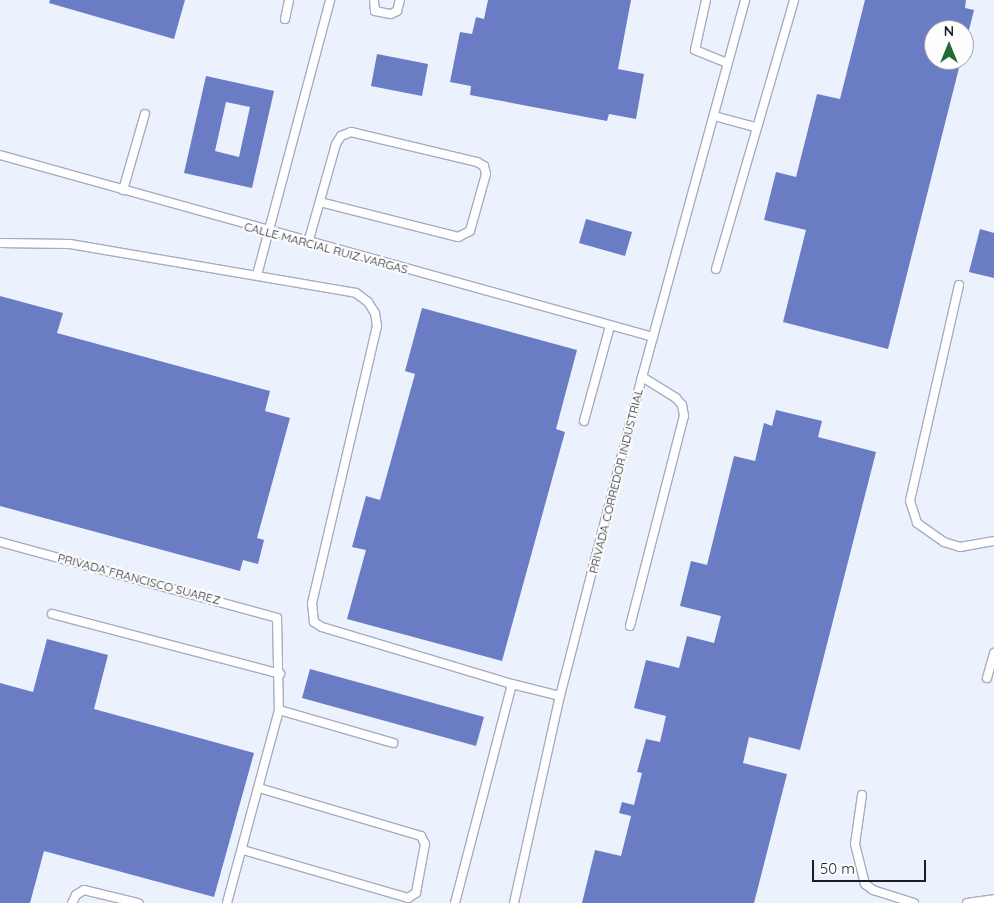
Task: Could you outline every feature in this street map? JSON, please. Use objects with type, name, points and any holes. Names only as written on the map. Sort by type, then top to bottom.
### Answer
[{"type":"lane","points":[[285,18],[290,0]]},
{"type":"lane","points":[[257,274],[330,0]]},
{"type":"lane","points":[[374,0],[376,11],[391,14],[398,11],[400,0]]},
{"type":"lane","points":[[706,0],[694,50],[728,63]]},
{"type":"lane","name":"PRIVADA CORREDOR INDUSTRIAL","points":[[514,903],[560,696],[642,377],[745,0]]},
{"type":"lane","points":[[716,269],[755,127],[794,0]]},
{"type":"lane","points":[[123,190],[145,114]]},
{"type":"lane","points":[[714,116],[755,127]]},
{"type":"lane","points":[[308,243],[336,144],[341,136],[351,132],[477,162],[484,166],[486,174],[470,231],[458,237],[320,202]]},
{"type":"lane","name":"CALLE MARCIAL RUIZ VARGAS","points":[[0,155],[308,243],[653,337]]},
{"type":"lane","points":[[0,243],[70,244],[257,274],[356,293],[368,302],[376,313],[378,326],[312,603],[314,622],[322,627],[512,684],[560,696]]},
{"type":"lane","points":[[960,285],[910,501],[917,524],[944,542],[960,547],[994,541]]},
{"type":"lane","points":[[584,422],[610,326]]},
{"type":"lane","points":[[630,626],[684,416],[682,406],[676,398],[642,377]]},
{"type":"lane","name":"PRIVADA FRANCISCO SUAREZ","points":[[0,542],[276,618],[280,674]]},
{"type":"lane","points":[[52,614],[280,674],[279,710],[243,850],[227,903]]},
{"type":"lane","points":[[987,678],[994,653]]},
{"type":"lane","points":[[455,903],[512,684]]},
{"type":"lane","points":[[279,710],[392,743]]},
{"type":"lane","points":[[243,850],[408,898],[416,893],[425,844],[421,836],[259,788]]},
{"type":"lane","points":[[862,795],[855,844],[864,884],[872,890],[914,903]]},
{"type":"lane","points":[[72,903],[76,895],[84,890],[138,903]]},
{"type":"lane","points":[[967,903],[994,899]]},
{"type":"building","points":[[50,0],[185,0],[174,39],[49,3]]},
{"type":"building","points":[[488,0],[631,0],[618,69],[644,74],[636,119],[609,114],[607,121],[470,95],[471,86],[450,82],[460,32],[472,34],[476,17],[484,19]]},
{"type":"building","points":[[865,0],[966,0],[965,8],[974,10],[972,20],[924,20],[924,70],[958,70],[888,349],[783,322],[806,230],[764,220],[776,172],[796,177],[817,94],[840,99]]},
{"type":"building","points":[[377,54],[428,64],[422,96],[371,86]]},
{"type":"building","points":[[206,76],[274,91],[252,188],[184,173]],"holes":[[[226,102],[250,107],[239,157],[215,151]]]},
{"type":"building","points":[[586,219],[632,232],[625,256],[579,243]]},
{"type":"building","points":[[980,229],[994,233],[994,278],[969,272]]},
{"type":"building","points":[[0,296],[63,313],[57,333],[270,391],[265,411],[290,418],[257,538],[264,540],[258,564],[243,560],[240,571],[0,506]]},
{"type":"building","points":[[422,308],[577,350],[556,429],[565,432],[502,661],[347,619],[366,550],[352,547],[366,496],[380,500],[415,374],[405,371]]},
{"type":"building","points":[[776,410],[822,421],[818,437],[876,452],[800,750],[749,737],[743,763],[787,774],[754,903],[582,903],[595,850],[621,856],[631,816],[619,813],[622,802],[634,805],[642,773],[637,772],[646,739],[660,742],[666,716],[634,708],[646,660],[679,668],[687,636],[714,643],[721,616],[680,606],[691,561],[707,565],[734,456],[755,461],[764,423],[772,426]]},
{"type":"building","points":[[47,639],[108,655],[94,709],[254,753],[214,897],[44,851],[30,903],[0,903],[0,683],[33,692]]},
{"type":"building","points":[[310,669],[484,717],[476,746],[302,698]]}]
